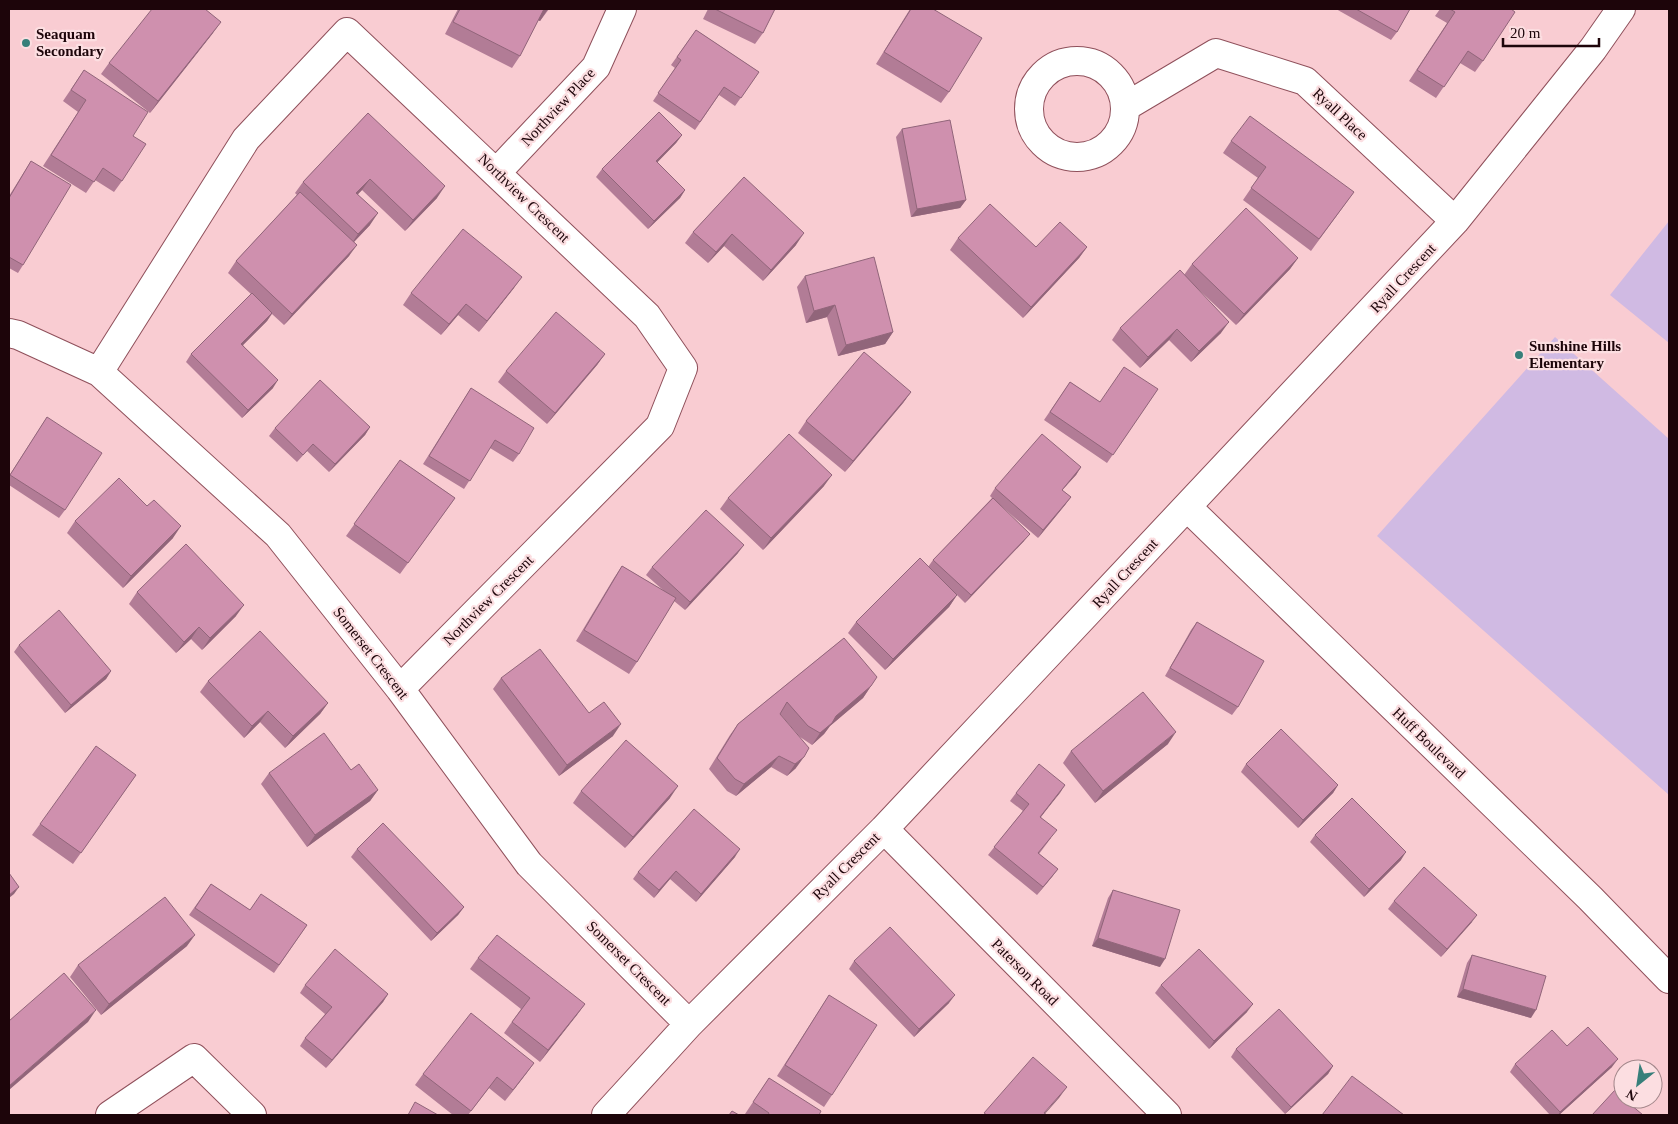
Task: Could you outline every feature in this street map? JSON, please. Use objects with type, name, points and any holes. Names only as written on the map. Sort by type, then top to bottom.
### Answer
[{"type":"street","name":"Northview Place","points":[[497,172],[596,67],[622,9]]},
{"type":"street","name":"Ryall Crescent","points":[[606,1115],[690,1024],[884,829],[1455,221],[1593,49],[1620,9]]},
{"type":"street","name":"Northview Crescent","points":[[99,372],[246,139],[348,32],[648,316],[683,368],[660,426],[400,689]]},
{"type":"street","name":"Ryall Place","points":[[1125,107],[1216,53],[1306,81],[1455,221]]},
{"type":"street","name":"Somerset Crescent","points":[[9,333],[18,335],[99,372],[278,535],[400,689],[529,864],[690,1024]]},
{"type":"street","name":"Huff Boulevard","points":[[1187,508],[1590,898],[1669,979]]},
{"type":"street","name":"Paterson Road","points":[[884,829],[1167,1115]]},
{"type":"street","points":[[110,1115],[194,1058],[252,1115]]},
{"type":"shaded area","points":[[1669,221],[1669,343],[1610,295]]},
{"type":"shaded area","points":[[1555,337],[1669,439],[1669,795],[1377,536]]},
{"type":"building","points":[[152,9],[205,9],[221,22],[158,101],[109,63]]},
{"type":"building","points":[[460,9],[544,9],[520,56],[453,22]]},
{"type":"building","points":[[715,9],[775,9],[763,33]]},
{"type":"building","points":[[911,9],[933,9],[982,38],[949,92],[884,52]]},
{"type":"building","points":[[1356,9],[1410,9],[1397,32]]},
{"type":"building","points":[[1450,9],[1511,9],[1515,12],[1483,61],[1468,51],[1444,87],[1417,70],[1455,12]]},
{"type":"building","points":[[696,30],[759,72],[741,98],[724,87],[700,122],[658,93],[681,60],[677,57]]},
{"type":"building","points":[[84,70],[148,112],[133,136],[146,144],[122,181],[103,168],[94,182],[51,155],[86,100],[71,90]]},
{"type":"building","points":[[659,112],[682,135],[656,161],[685,190],[654,221],[602,169]]},
{"type":"building","points":[[368,113],[445,186],[413,220],[370,179],[356,193],[378,213],[358,234],[303,182]]},
{"type":"building","points":[[1250,116],[1354,192],[1319,239],[1251,188],[1266,167],[1231,141]]},
{"type":"building","points":[[950,120],[966,200],[917,209],[902,129]]},
{"type":"building","points":[[31,161],[71,185],[23,265],[9,257],[9,198]]},
{"type":"building","points":[[744,177],[804,233],[771,270],[732,234],[716,252],[693,232]]},
{"type":"building","points":[[300,192],[357,245],[292,314],[236,261]]},
{"type":"building","points":[[990,204],[1036,247],[1060,222],[1087,247],[1031,307],[958,238]]},
{"type":"building","points":[[1246,208],[1298,258],[1244,314],[1192,264]]},
{"type":"building","points":[[463,229],[522,277],[487,321],[466,304],[449,324],[411,293]]},
{"type":"building","points":[[874,257],[893,332],[846,345],[835,305],[814,311],[805,276]]},
{"type":"building","points":[[1180,270],[1229,322],[1199,351],[1177,329],[1148,357],[1120,328]]},
{"type":"building","points":[[252,293],[272,313],[241,344],[278,380],[248,410],[191,354]]},
{"type":"building","points":[[556,312],[605,354],[555,413],[506,371]]},
{"type":"building","points":[[864,352],[911,392],[853,461],[806,421]]},
{"type":"building","points":[[1124,367],[1158,389],[1113,455],[1050,412],[1070,382],[1100,402]]},
{"type":"building","points":[[320,380],[370,427],[335,464],[313,444],[303,455],[275,428]]},
{"type":"building","points":[[471,388],[534,428],[519,454],[495,440],[470,481],[429,456]]},
{"type":"building","points":[[47,417],[102,453],[65,510],[10,475]]},
{"type":"building","points":[[789,434],[832,475],[771,538],[728,498]]},
{"type":"building","points":[[1042,434],[1081,467],[1062,490],[1071,497],[1043,530],[995,488]]},
{"type":"building","points":[[400,460],[455,498],[408,563],[354,524]]},
{"type":"building","points":[[119,478],[147,506],[154,500],[181,526],[131,576],[75,521]]},
{"type":"building","points":[[993,498],[1030,534],[971,595],[933,560]]},
{"type":"building","points":[[706,510],[744,545],[690,602],[652,567]]},
{"type":"building","points":[[186,544],[244,605],[210,638],[199,627],[184,642],[137,592]]},
{"type":"building","points":[[920,558],[957,595],[893,659],[856,622]]},
{"type":"building","points":[[622,566],[676,598],[637,662],[584,630]]},
{"type":"building","points":[[59,610],[111,671],[71,705],[19,645]]},
{"type":"building","points":[[1197,622],[1264,661],[1238,707],[1170,668]]},
{"type":"building","points":[[260,631],[328,703],[293,736],[268,711],[252,726],[208,681]]},
{"type":"building","points":[[844,638],[877,677],[871,686],[836,716],[832,723],[820,733],[808,726],[787,702],[780,714],[809,748],[804,757],[795,764],[779,756],[744,784],[735,779],[717,758],[738,724]]},
{"type":"building","points":[[540,649],[589,713],[604,702],[621,724],[567,765],[501,678]]},
{"type":"building","points":[[1143,692],[1176,732],[1103,791],[1071,751]]},
{"type":"building","points":[[1281,729],[1338,785],[1303,820],[1246,764]]},
{"type":"building","points":[[324,733],[351,770],[359,764],[378,790],[315,835],[269,773]]},
{"type":"building","points":[[626,740],[678,786],[633,837],[581,791]]},
{"type":"building","points":[[96,746],[136,775],[81,853],[40,824]]},
{"type":"building","points":[[1039,764],[1065,785],[1040,817],[1057,830],[1038,853],[1058,869],[1043,887],[994,847],[1029,804],[1016,793]]},
{"type":"building","points":[[1352,798],[1406,852],[1369,889],[1315,835]]},
{"type":"building","points":[[694,809],[740,849],[701,894],[676,871],[659,890],[638,872]]},
{"type":"building","points":[[383,823],[464,907],[437,933],[357,849]]},
{"type":"building","points":[[1424,867],[1477,915],[1447,949],[1394,901]]},
{"type":"building","points":[[9,873],[19,887],[9,895]]},
{"type":"building","points":[[211,884],[250,910],[261,894],[307,925],[279,965],[195,908]]},
{"type":"building","points":[[1113,890],[1180,910],[1165,959],[1098,938]]},
{"type":"building","points":[[165,897],[195,935],[109,1004],[78,965]]},
{"type":"building","points":[[890,927],[955,995],[919,1029],[854,961]]},
{"type":"building","points":[[497,935],[585,1004],[548,1050],[512,1022],[530,998],[478,958]]},
{"type":"building","points":[[335,949],[388,994],[332,1060],[305,1038],[332,1007],[305,985]]},
{"type":"building","points":[[1199,949],[1253,1004],[1214,1041],[1161,985]]},
{"type":"building","points":[[1472,955],[1546,976],[1536,1010],[1463,989]]},
{"type":"building","points":[[64,973],[96,1010],[9,1086],[9,1021]]},
{"type":"building","points":[[829,995],[877,1025],[832,1095],[785,1065]]},
{"type":"building","points":[[1279,1009],[1333,1066],[1291,1107],[1236,1049]]},
{"type":"building","points":[[471,1013],[534,1063],[513,1090],[497,1077],[471,1111],[423,1074]]},
{"type":"building","points":[[1588,1027],[1618,1059],[1613,1059],[1613,1064],[1560,1112],[1515,1064],[1552,1030],[1567,1046]]},
{"type":"building","points":[[1033,1057],[1067,1087],[1044,1113],[1047,1115],[987,1115],[984,1113]]},
{"type":"building","points":[[1352,1076],[1404,1115],[1322,1115]]},
{"type":"building","points":[[769,1078],[821,1111],[819,1115],[768,1115],[769,1113],[753,1102]]},
{"type":"building","points":[[1613,1092],[1613,1109],[1636,1109],[1643,1115],[1592,1115]]},
{"type":"building","points":[[415,1102],[438,1115],[408,1115]]},
{"type":"building","points":[[732,1111],[739,1115],[729,1115]]},
{"type":"place","name":"Seaquam Secondary","points":[[26,43]]},
{"type":"place","name":"Sunshine Hills Elementary","points":[[1519,355]]}]
